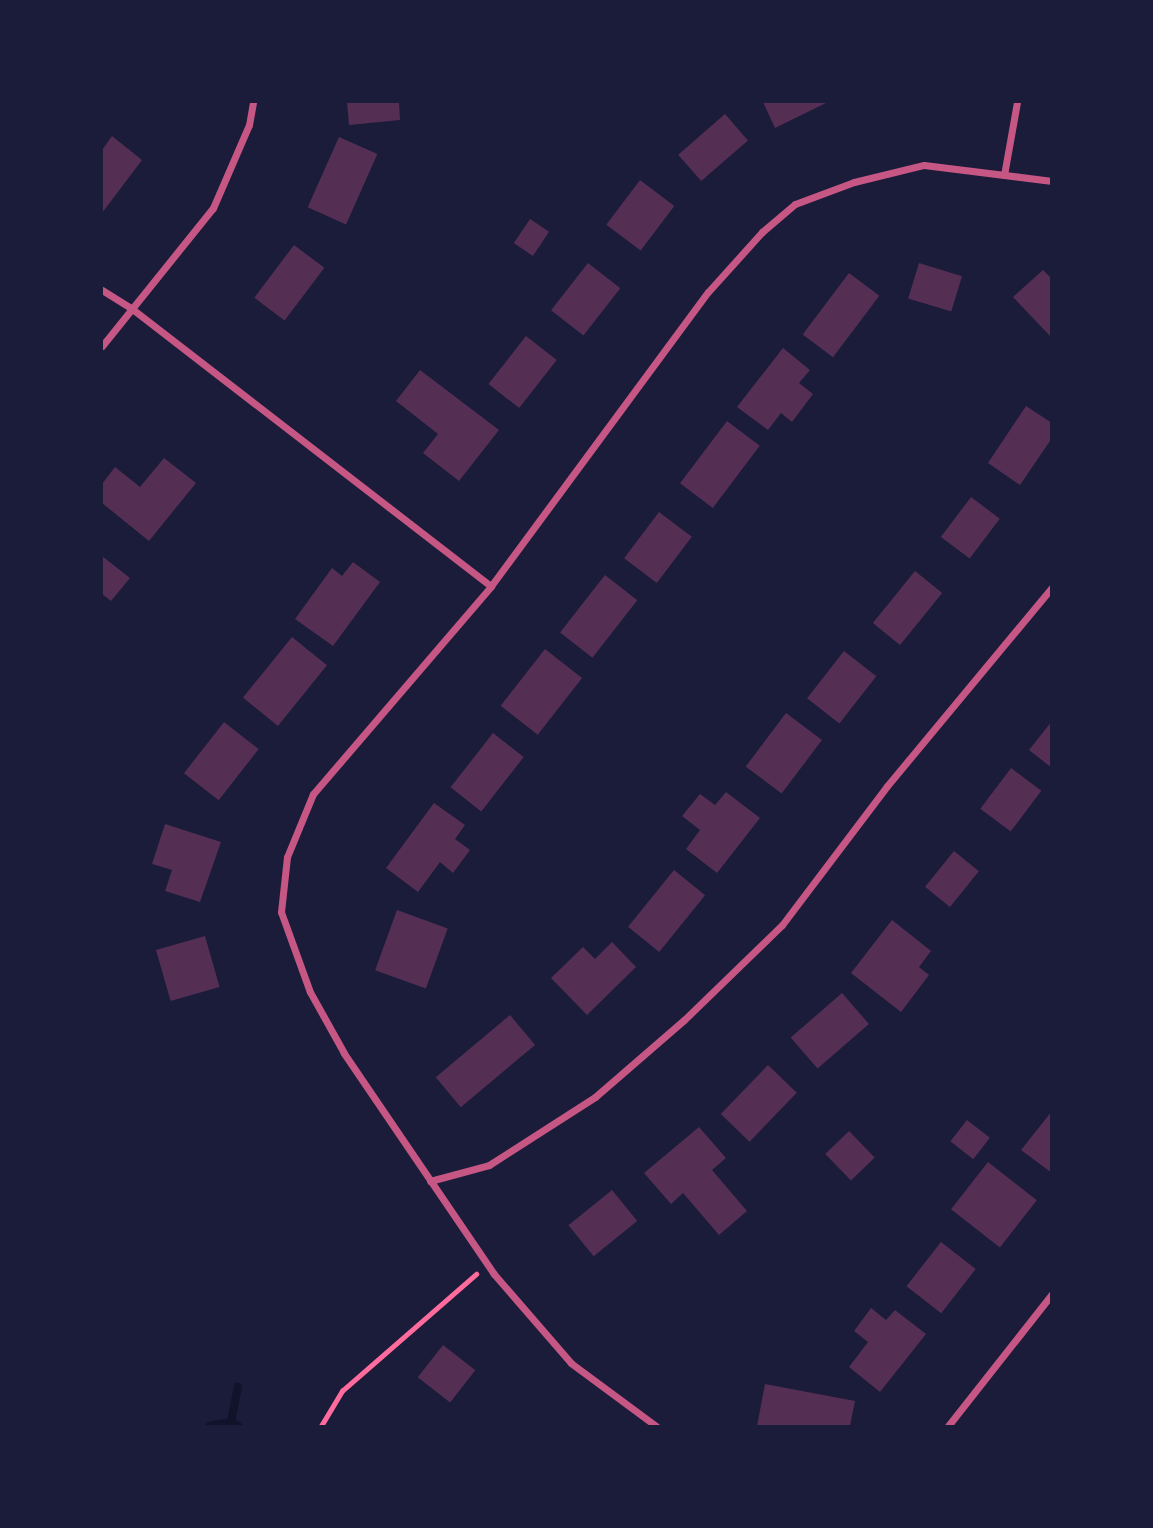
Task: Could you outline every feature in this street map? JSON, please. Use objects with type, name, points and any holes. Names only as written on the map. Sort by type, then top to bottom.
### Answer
[{"type":"street","points":[[102,346],[213,208],[249,125],[253,102]]},
{"type":"street","points":[[1004,175],[1017,102]]},
{"type":"street","points":[[656,1426],[571,1363],[487,1264],[344,1053],[310,992],[281,912],[287,857],[313,794],[491,586],[708,292],[762,232],[795,204],[854,182],[924,164],[1052,181]]},
{"type":"street","points":[[102,290],[131,307],[491,586]]},
{"type":"street","points":[[430,1181],[489,1165],[595,1097],[684,1020],[782,925],[887,786],[1052,587]]},
{"type":"street","points":[[948,1426],[1052,1294]]},
{"type":"path","points":[[321,1426],[342,1391],[487,1264]]},
{"type":"building","points":[[347,102],[399,102],[400,120],[349,125]]},
{"type":"building","points":[[763,102],[825,102],[826,103],[775,128]]},
{"type":"building","points":[[725,114],[748,140],[701,181],[678,155]]},
{"type":"building","points":[[112,136],[142,160],[102,213],[102,150]]},
{"type":"building","points":[[339,137],[377,154],[346,224],[308,207]]},
{"type":"building","points":[[640,180],[674,206],[641,251],[606,225]]},
{"type":"building","points":[[530,219],[549,232],[533,256],[514,243]]},
{"type":"building","points":[[294,245],[324,268],[285,321],[254,298]]},
{"type":"building","points":[[588,263],[620,288],[583,336],[551,310]]},
{"type":"building","points":[[919,263],[962,276],[951,312],[908,298]]},
{"type":"building","points":[[1043,270],[1052,279],[1052,338],[1013,297]]},
{"type":"building","points":[[849,273],[879,296],[833,357],[803,334]]},
{"type":"building","points":[[526,336],[557,360],[519,408],[488,384]]},
{"type":"building","points":[[783,348],[810,370],[799,383],[813,394],[792,422],[781,413],[768,430],[737,407]]},
{"type":"building","points":[[420,370],[499,430],[459,481],[423,453],[438,434],[396,401]]},
{"type":"building","points":[[1026,406],[1052,423],[1052,438],[1020,485],[988,463]]},
{"type":"building","points":[[727,421],[760,446],[713,508],[680,483]]},
{"type":"building","points":[[164,458],[196,483],[149,541],[102,503],[102,484],[115,467],[140,487]]},
{"type":"building","points":[[971,497],[1000,519],[970,559],[941,537]]},
{"type":"building","points":[[659,512],[692,537],[657,583],[624,558]]},
{"type":"building","points":[[102,556],[130,578],[111,601],[102,594]]},
{"type":"building","points":[[353,562],[380,582],[333,646],[295,619],[332,568],[342,576]]},
{"type":"building","points":[[915,571],[942,593],[900,645],[873,623]]},
{"type":"building","points":[[605,575],[637,600],[592,658],[560,633]]},
{"type":"building","points":[[292,637],[327,665],[278,726],[243,698]]},
{"type":"building","points":[[545,649],[582,678],[538,735],[501,706]]},
{"type":"building","points":[[844,651],[876,676],[839,724],[807,698]]},
{"type":"building","points":[[786,713],[822,740],[782,794],[746,767]]},
{"type":"building","points":[[1052,721],[1052,768],[1029,750]]},
{"type":"building","points":[[224,722],[259,749],[219,800],[184,773]]},
{"type":"building","points":[[493,733],[524,757],[481,811],[451,787]]},
{"type":"building","points":[[1011,768],[1041,791],[1011,832],[980,809]]},
{"type":"building","points":[[726,792],[760,818],[717,873],[686,849],[700,830],[682,816],[700,794],[715,805]]},
{"type":"building","points":[[434,803],[465,825],[455,839],[470,850],[453,873],[440,862],[418,892],[386,868]]},
{"type":"building","points":[[165,824],[221,842],[200,902],[165,891],[172,870],[152,864]]},
{"type":"building","points":[[954,851],[979,871],[950,907],[925,887]]},
{"type":"building","points":[[674,870],[705,895],[659,952],[628,927]]},
{"type":"building","points":[[397,910],[448,928],[426,989],[375,970]]},
{"type":"building","points":[[892,920],[931,951],[919,967],[929,975],[901,1012],[851,973]]},
{"type":"building","points":[[205,936],[220,987],[171,1001],[156,950]]},
{"type":"building","points":[[612,942],[636,967],[587,1015],[551,978],[583,947],[595,959]]},
{"type":"building","points":[[842,993],[869,1024],[818,1069],[791,1038]]},
{"type":"building","points":[[510,1015],[535,1045],[461,1107],[436,1077]]},
{"type":"building","points":[[768,1065],[797,1093],[750,1142],[721,1114]]},
{"type":"building","points":[[1052,1111],[1052,1173],[1021,1150]]},
{"type":"building","points":[[967,1120],[990,1138],[973,1159],[950,1141]]},
{"type":"building","points":[[699,1127],[726,1158],[712,1170],[747,1211],[719,1235],[683,1193],[671,1204],[644,1173]]},
{"type":"building","points":[[849,1131],[875,1158],[851,1181],[825,1154]]},
{"type":"building","points":[[988,1162],[1037,1200],[1000,1247],[951,1209]]},
{"type":"building","points":[[612,1190],[637,1221],[594,1256],[568,1225]]},
{"type":"building","points":[[941,1242],[976,1269],[941,1313],[907,1286]]},
{"type":"building","points":[[871,1308],[886,1320],[895,1310],[926,1334],[880,1392],[849,1367],[868,1342],[854,1331]]},
{"type":"building","points":[[443,1345],[475,1370],[450,1403],[418,1377]]},
{"type":"building","points":[[765,1384],[855,1401],[850,1426],[757,1426]]},
{"type":"waterway","points":[[231,1422],[238,1387]]},
{"type":"waterway","points":[[210,1426],[231,1422],[238,1426]]}]
